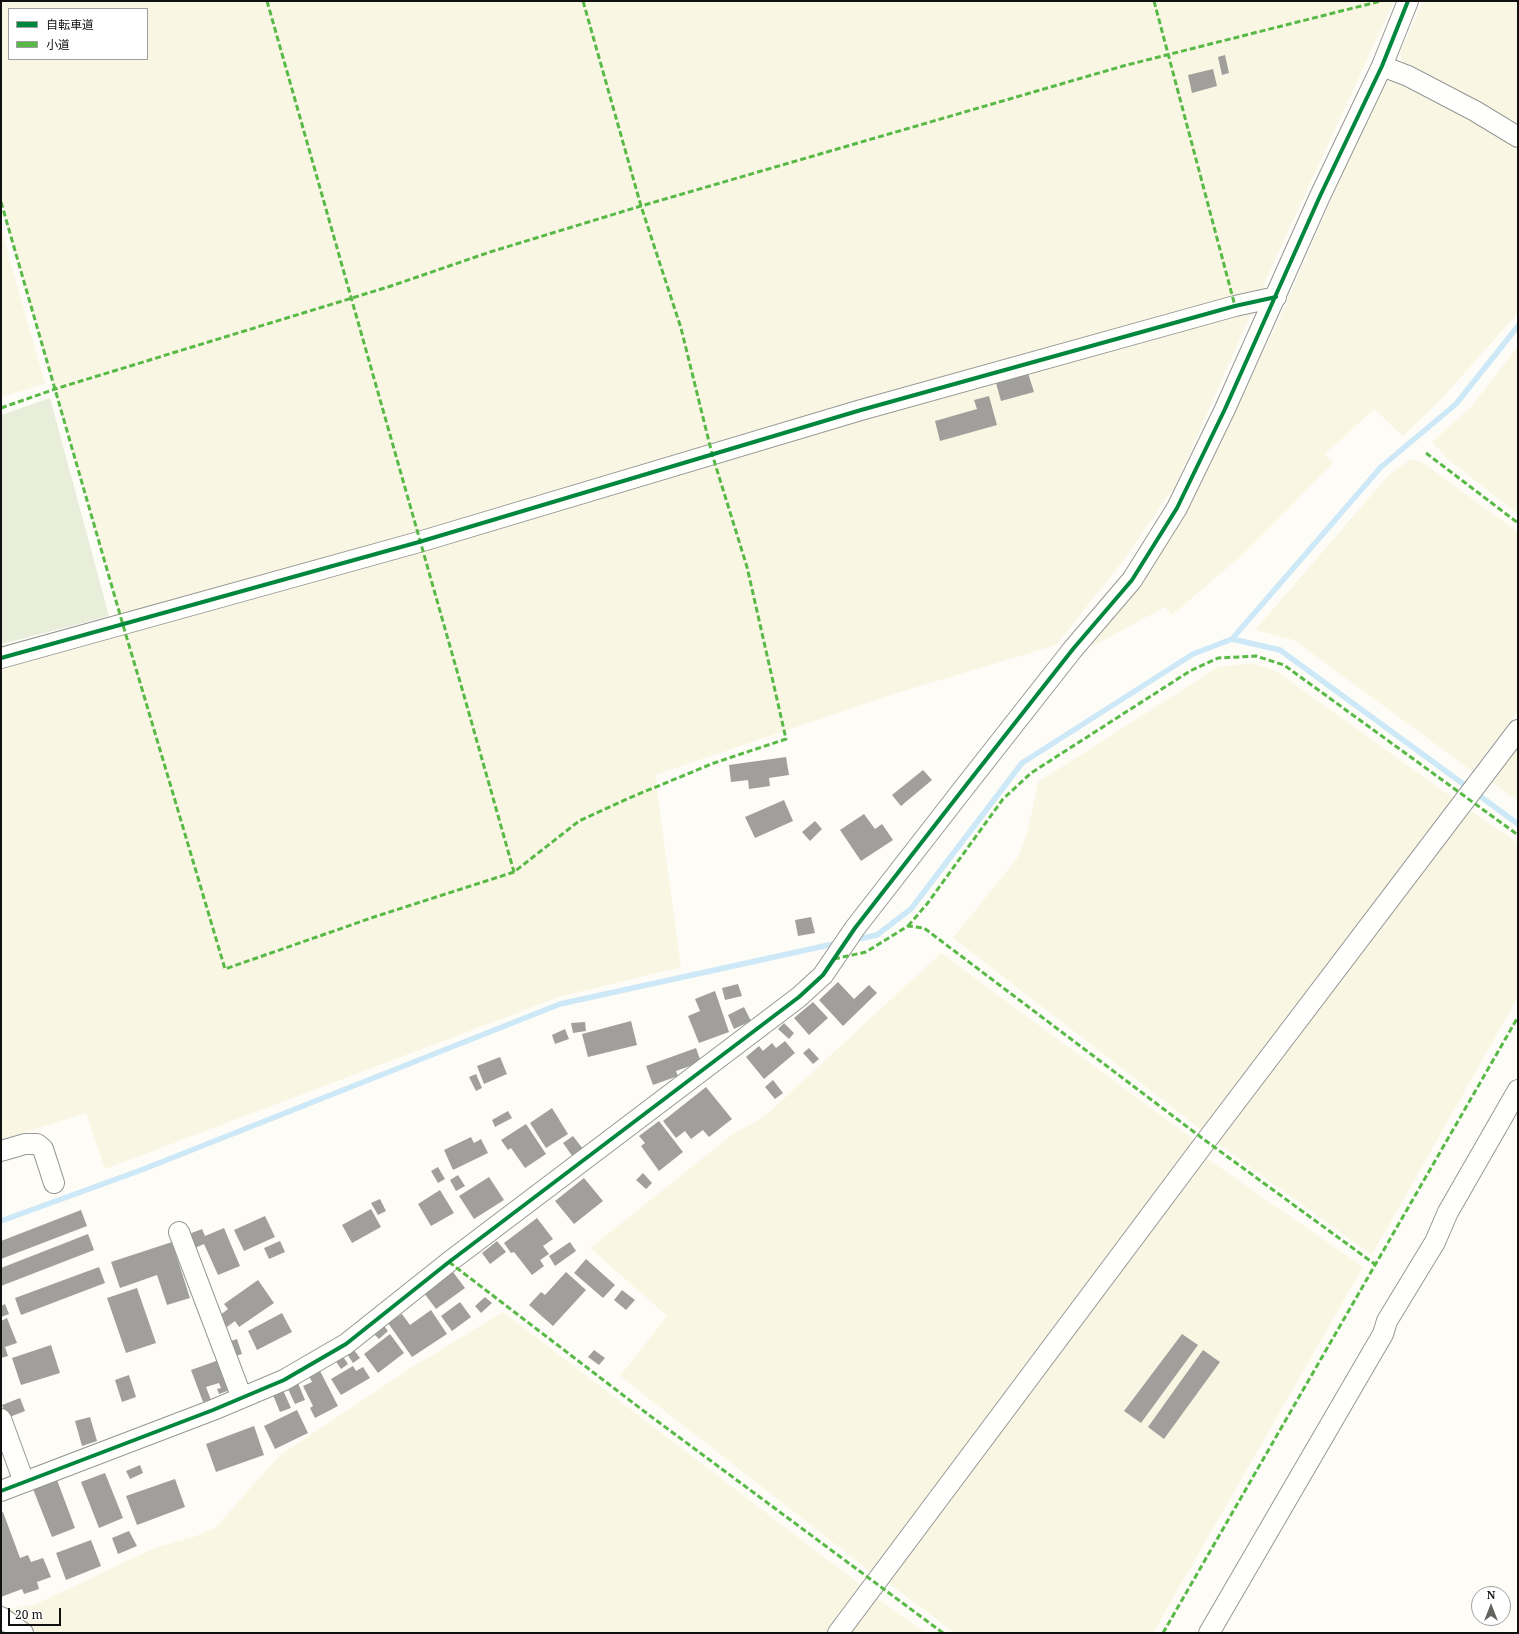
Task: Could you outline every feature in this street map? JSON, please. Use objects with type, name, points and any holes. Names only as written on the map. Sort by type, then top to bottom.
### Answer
[{"type":"street","points":[[1,1491],[242,1398],[284,1380],[346,1344],[431,1276],[799,998],[823,975],[855,928],[1073,649],[1132,580],[1178,508],[1276,297],[1320,196],[1382,66],[1408,1]]},
{"type":"street","points":[[1382,66],[1421,83],[1475,111],[1518,137]]},
{"type":"street","points":[[1,658],[419,542],[861,410],[1236,306],[1276,297]]},
{"type":"street","points":[[838,1633],[1202,1147],[1518,730]]},
{"type":"street","points":[[1209,1633],[1383,1334],[1388,1321],[1435,1242],[1448,1212],[1518,1090]]},
{"type":"street","points":[[1,1151],[25,1144],[37,1144],[44,1149],[54,1183]]},
{"type":"street","points":[[179,1232],[242,1398]]},
{"type":"street","points":[[1,1419],[24,1482]]},
{"type":"street","points":[[1,1617],[23,1633]]},
{"type":"shaded area","points":[[1,1],[1394,1],[1269,273],[1176,484],[1123,561],[1056,645],[894,694],[655,775],[681,967],[562,996],[105,1169],[86,1113],[1,1140],[1,659],[123,625],[1,201]]},
{"type":"shaded area","points":[[1423,1],[1518,1],[1518,123],[1403,64],[1400,52]]},
{"type":"shaded area","points":[[1393,79],[1508,141],[1518,150],[1518,313],[1443,397],[1403,436],[1374,409],[1325,454],[1333,463],[1240,557],[1172,615],[1165,607],[1089,648],[1144,577],[1190,505],[1283,311],[1380,87]]},
{"type":"shaded area","points":[[1,228],[45,384],[1,397]]},
{"type":"shaded area","points":[[1518,346],[1518,514],[1449,460],[1432,442],[1472,406]]},
{"type":"shaded area","points":[[1411,459],[1423,463],[1518,532],[1518,712],[1472,771],[1294,640],[1255,630],[1388,476]]},
{"type":"shaded area","points":[[1252,663],[1276,671],[1456,800],[1203,1131],[953,938],[1019,856],[1028,830],[1038,782],[1218,667]]},
{"type":"shaded area","points":[[1518,747],[1518,801],[1491,782]]},
{"type":"shaded area","points":[[1467,808],[1518,843],[1518,997],[1372,1255],[1214,1141]]},
{"type":"shaded area","points":[[941,953],[1197,1142],[872,1573],[620,1376],[667,1316],[590,1248],[733,1134],[765,1116]]},
{"type":"shaded area","points":[[1205,1157],[1363,1267],[1153,1633],[955,1633],[887,1582]]},
{"type":"shaded area","points":[[503,1312],[862,1586],[827,1633],[37,1633],[6,1610],[36,1604],[157,1547],[194,1537],[216,1527],[279,1456],[406,1371]]},
{"type":"shaded area","points":[[876,1597],[926,1633],[850,1633]]},
{"type":"green space","points":[[50,398],[109,616],[2,644],[1,415]]},
{"type":"building","points":[[1225,55],[1229,73],[1222,75],[1218,57]]},
{"type":"building","points":[[1213,69],[1217,86],[1192,93],[1188,75]]},
{"type":"building","points":[[1028,373],[1034,392],[1001,401],[996,383]]},
{"type":"building","points":[[989,396],[997,425],[940,441],[935,421],[977,409],[974,400]]},
{"type":"building","points":[[786,757],[789,775],[769,778],[770,786],[749,789],[748,780],[731,782],[729,765]]},
{"type":"building","points":[[923,770],[932,780],[901,806],[892,795]]},
{"type":"building","points":[[784,800],[793,821],[755,838],[745,817]]},
{"type":"building","points":[[864,814],[875,829],[882,824],[893,840],[861,861],[840,830]]},
{"type":"building","points":[[815,821],[822,829],[810,841],[802,832]]},
{"type":"building","points":[[811,917],[815,933],[798,936],[795,920]]},
{"type":"building","points":[[838,982],[854,999],[869,985],[877,993],[843,1026],[819,1000]]},
{"type":"building","points":[[738,984],[742,996],[725,1000],[722,988]]},
{"type":"building","points":[[715,991],[729,1032],[699,1043],[688,1016],[700,1011],[695,999]]},
{"type":"building","points":[[813,1002],[828,1018],[809,1035],[794,1018]]},
{"type":"building","points":[[744,1007],[751,1021],[734,1029],[728,1015]]},
{"type":"building","points":[[631,1021],[637,1045],[588,1057],[582,1034]]},
{"type":"building","points":[[585,1022],[586,1031],[573,1033],[571,1023]]},
{"type":"building","points":[[784,1023],[794,1033],[789,1039],[778,1029]]},
{"type":"building","points":[[565,1029],[569,1039],[555,1044],[552,1035]]},
{"type":"building","points":[[785,1041],[795,1053],[764,1079],[746,1057],[759,1046],[763,1051],[772,1043],[776,1048]]},
{"type":"building","points":[[696,1048],[701,1062],[676,1071],[678,1076],[653,1085],[646,1066]]},
{"type":"building","points":[[809,1048],[819,1059],[813,1064],[803,1053]]},
{"type":"building","points":[[500,1057],[507,1074],[484,1084],[477,1066]]},
{"type":"building","points":[[476,1074],[482,1088],[476,1091],[469,1077]]},
{"type":"building","points":[[773,1080],[783,1093],[775,1099],[765,1087]]},
{"type":"building","points":[[706,1087],[732,1119],[709,1137],[703,1130],[691,1139],[685,1131],[676,1138],[663,1121]]},
{"type":"building","points":[[552,1108],[568,1134],[546,1148],[530,1123]]},
{"type":"building","points":[[508,1111],[512,1118],[495,1127],[492,1120]]},
{"type":"building","points":[[659,1121],[683,1152],[659,1171],[641,1146],[645,1143],[639,1136]]},
{"type":"building","points":[[526,1124],[546,1154],[525,1168],[511,1148],[508,1150],[501,1140]]},
{"type":"building","points":[[573,1136],[583,1149],[573,1157],[563,1143]]},
{"type":"building","points":[[471,1137],[474,1143],[481,1139],[488,1153],[453,1170],[444,1150]]},
{"type":"building","points":[[438,1167],[445,1179],[438,1183],[431,1171]]},
{"type":"building","points":[[643,1173],[652,1183],[646,1189],[636,1180]]},
{"type":"building","points":[[458,1175],[465,1186],[456,1191],[450,1180]]},
{"type":"building","points":[[489,1177],[504,1200],[474,1219],[459,1196]]},
{"type":"building","points":[[584,1178],[603,1201],[574,1224],[555,1201]]},
{"type":"building","points":[[440,1190],[454,1213],[431,1226],[418,1204]]},
{"type":"building","points":[[380,1199],[386,1211],[378,1215],[371,1203]]},
{"type":"building","points":[[371,1209],[381,1227],[352,1243],[342,1225]]},
{"type":"building","points":[[81,1210],[87,1226],[1,1259],[1,1241]]},
{"type":"building","points":[[265,1216],[275,1237],[244,1251],[234,1230]]},
{"type":"building","points":[[537,1218],[553,1239],[543,1246],[549,1254],[540,1260],[544,1266],[532,1275],[514,1252],[511,1253],[504,1243]]},
{"type":"building","points":[[224,1228],[240,1266],[218,1275],[204,1244],[195,1248],[189,1234],[202,1229],[205,1236]]},
{"type":"building","points":[[88,1234],[94,1250],[1,1286],[1,1268]]},
{"type":"building","points":[[280,1241],[285,1252],[269,1259],[264,1248]]},
{"type":"building","points":[[497,1241],[506,1252],[490,1264],[482,1253]]},
{"type":"building","points":[[172,1242],[190,1298],[167,1305],[157,1275],[120,1288],[111,1262]]},
{"type":"building","points":[[570,1242],[576,1251],[555,1266],[549,1256]]},
{"type":"building","points":[[586,1259],[615,1285],[603,1298],[574,1273]]},
{"type":"building","points":[[99,1267],[105,1283],[21,1315],[15,1298]]},
{"type":"building","points":[[453,1272],[465,1288],[436,1309],[424,1293]]},
{"type":"building","points":[[566,1272],[586,1290],[553,1326],[529,1305],[541,1292],[545,1295]]},
{"type":"building","points":[[258,1280],[274,1303],[239,1327],[235,1321],[227,1327],[219,1316],[228,1309],[224,1304]]},
{"type":"building","points":[[137,1288],[156,1343],[126,1353],[107,1298]]},
{"type":"building","points":[[622,1290],[635,1300],[626,1310],[614,1300]]},
{"type":"building","points":[[485,1297],[492,1303],[481,1313],[475,1306]]},
{"type":"building","points":[[460,1302],[471,1317],[452,1331],[441,1316]]},
{"type":"building","points":[[5,1304],[9,1314],[1,1317],[1,1306]]},
{"type":"building","points":[[431,1310],[447,1334],[412,1357],[388,1323],[402,1314],[410,1325]]},
{"type":"building","points":[[282,1313],[292,1332],[257,1350],[248,1331]]},
{"type":"building","points":[[7,1318],[17,1343],[5,1347],[8,1356],[1,1358],[1,1321]]},
{"type":"building","points":[[384,1326],[388,1331],[379,1339],[374,1334]]},
{"type":"building","points":[[390,1334],[404,1353],[378,1373],[364,1354]]},
{"type":"building","points":[[1182,1334],[1198,1345],[1141,1423],[1124,1411]]},
{"type":"building","points":[[237,1339],[242,1354],[232,1357],[228,1342]]},
{"type":"building","points":[[51,1345],[60,1373],[21,1385],[12,1358]]},
{"type":"building","points":[[354,1350],[360,1358],[353,1363],[347,1354]]},
{"type":"building","points":[[594,1350],[605,1358],[599,1365],[588,1357]]},
{"type":"building","points":[[1203,1350],[1220,1362],[1164,1439],[1148,1427]]},
{"type":"building","points":[[342,1355],[348,1364],[341,1369],[335,1360]]},
{"type":"building","points":[[219,1360],[230,1390],[219,1394],[217,1389],[221,1388],[219,1383],[206,1387],[211,1400],[203,1402],[191,1370]]},
{"type":"building","points":[[353,1366],[356,1371],[363,1367],[370,1378],[341,1395],[331,1379]]},
{"type":"building","points":[[319,1369],[338,1406],[315,1418],[310,1408],[313,1406],[303,1386],[312,1382],[308,1374]]},
{"type":"building","points":[[129,1375],[136,1397],[122,1402],[115,1380]]},
{"type":"building","points":[[298,1383],[305,1400],[295,1404],[287,1387]]},
{"type":"building","points":[[283,1390],[291,1408],[280,1412],[273,1395]]},
{"type":"building","points":[[20,1398],[25,1411],[7,1418],[2,1405]]},
{"type":"building","points":[[297,1410],[308,1433],[275,1449],[264,1426]]},
{"type":"building","points":[[90,1417],[97,1441],[82,1446],[75,1421]]},
{"type":"building","points":[[254,1426],[264,1455],[216,1472],[206,1444]]},
{"type":"building","points":[[140,1465],[143,1473],[130,1479],[126,1471]]},
{"type":"building","points":[[105,1473],[123,1518],[99,1528],[81,1482]]},
{"type":"building","points":[[175,1479],[185,1507],[137,1525],[126,1496]]},
{"type":"building","points":[[57,1480],[75,1528],[52,1537],[33,1489]]},
{"type":"building","points":[[3,1512],[20,1558],[28,1555],[31,1562],[43,1558],[51,1577],[37,1582],[39,1589],[24,1594],[22,1589],[1,1597],[1,1513]]},
{"type":"building","points":[[129,1531],[137,1546],[118,1554],[112,1538]]},
{"type":"building","points":[[91,1540],[101,1566],[66,1580],[56,1553]]},
{"type":"waterway","points":[[1232,639],[1381,467],[1456,404],[1518,326]]},
{"type":"waterway","points":[[853,940],[877,935],[911,909],[1022,763],[1193,654],[1232,639],[1280,650],[1518,824]]},
{"type":"waterway","points":[[1,1221],[144,1169],[560,1004],[838,943]]},
{"type":"marked path","points":[[267,1],[514,872]]},
{"type":"marked path","points":[[1,202],[123,625],[225,969],[374,917],[514,872],[579,821],[629,798],[714,763],[786,739],[747,567],[712,454],[681,328],[641,206],[583,1]]},
{"type":"marked path","points":[[1154,1],[1235,306]]},
{"type":"marked path","points":[[1,408],[55,389],[388,287],[490,252],[641,206],[1123,66],[1381,1]]},
{"type":"marked path","points":[[1426,453],[1518,523]]},
{"type":"marked path","points":[[908,926],[927,904],[1003,799],[1031,773],[1190,671],[1218,658],[1256,656],[1284,665],[1518,835]]},
{"type":"marked path","points":[[834,959],[866,952],[908,926],[924,928],[1206,1141],[1376,1265]]},
{"type":"marked path","points":[[1163,1633],[1518,1017]]},
{"type":"marked path","points":[[449,1262],[649,1415],[943,1633]]},
{"type":"cycle path","points":[[1,1491],[213,1410],[284,1380],[346,1344],[449,1262],[799,997],[823,975],[855,928],[967,784],[1073,649],[1132,580],[1177,508],[1225,409],[1320,196],[1382,66],[1408,1]]},
{"type":"cycle path","points":[[1,658],[419,542],[861,410],[1235,306],[1276,297]]}]
